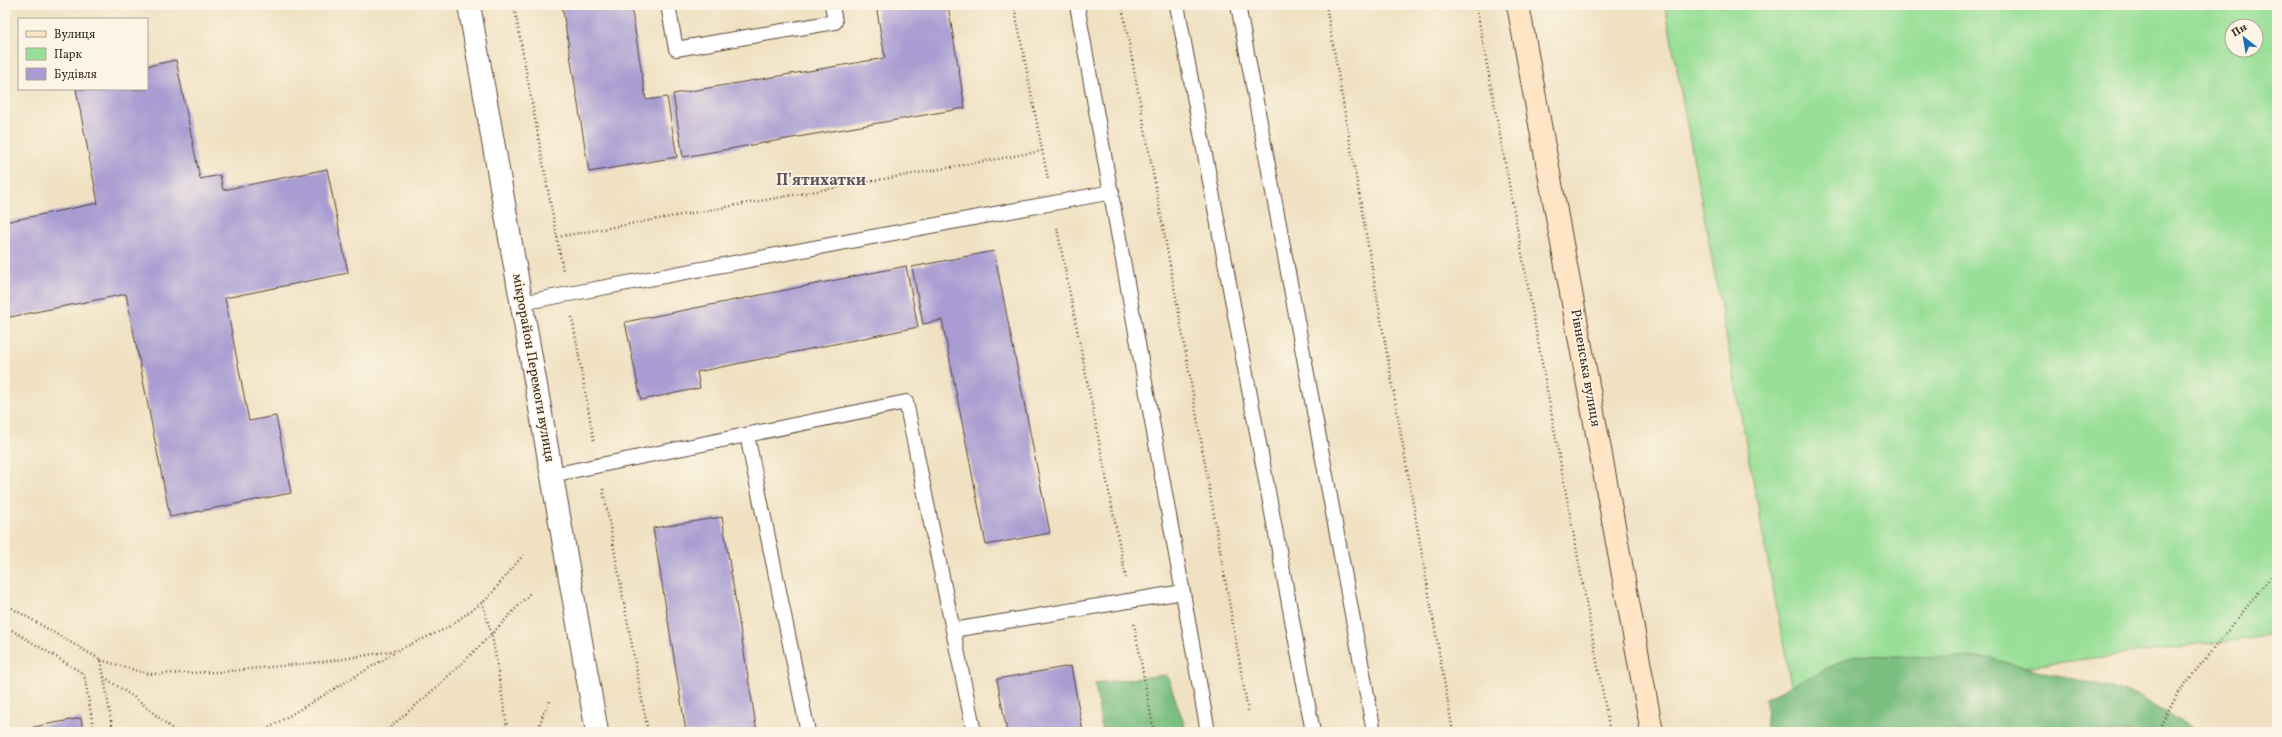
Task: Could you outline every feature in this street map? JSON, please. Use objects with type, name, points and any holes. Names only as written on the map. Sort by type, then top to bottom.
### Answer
[{"type":"main road","name":"Рівненська вулиця","points":[[1518,5],[1652,732]]},
{"type":"street","name":"мікрорайон Перемоги вулиця","points":[[469,5],[597,732]]},
{"type":"lane","points":[[668,5],[676,49],[835,22],[832,5]]},
{"type":"lane","points":[[1077,5],[1112,192],[1208,732]]},
{"type":"lane","points":[[1177,5],[1312,732]]},
{"type":"lane","points":[[1238,5],[1374,732]]},
{"type":"lane","points":[[521,302],[1112,192]]},
{"type":"lane","points":[[552,475],[906,402],[974,732]]},
{"type":"lane","points":[[747,435],[808,732]]},
{"type":"lane","points":[[953,630],[1183,592]]},
{"type":"path","points":[[514,5],[648,732]]},
{"type":"path","points":[[1014,5],[1130,600],[1154,732]]},
{"type":"path","points":[[1122,5],[1179,314],[1248,711]]},
{"type":"path","points":[[1326,5],[1453,732]]},
{"type":"path","points":[[1476,5],[1610,732]]},
{"type":"path","points":[[557,237],[1042,151]]},
{"type":"path","points":[[262,732],[398,650],[447,628],[482,602],[524,554]]},
{"type":"path","points":[[2157,732],[2178,693],[2277,569]]},
{"type":"path","points":[[384,732],[434,691],[492,635],[531,592]]},
{"type":"path","points":[[482,602],[492,635],[508,732]]},
{"type":"path","points":[[5,604],[101,660],[148,674],[206,672],[330,661],[398,650]]},
{"type":"path","points":[[5,626],[84,674],[94,732]]},
{"type":"path","points":[[101,660],[113,732]]},
{"type":"path","points":[[103,677],[138,700],[176,732]]},
{"type":"path","points":[[538,732],[542,717],[551,700]]},
{"type":"green space","points":[[1665,5],[2277,5],[2277,635],[1793,696]]},
{"type":"green space","points":[[1855,655],[1988,658],[2134,694],[2199,732],[1767,732],[1766,698]]},
{"type":"green space","points":[[1167,675],[1187,732],[1102,732],[1095,683]]},
{"type":"building","points":[[562,5],[631,5],[646,100],[667,97],[677,157],[589,172]]},
{"type":"building","points":[[876,5],[948,5],[965,108],[683,157],[673,94],[885,58]]},
{"type":"building","points":[[176,60],[200,179],[220,175],[223,190],[327,169],[348,273],[225,298],[249,421],[276,416],[291,493],[170,517],[126,294],[5,318],[5,222],[98,203],[76,90],[148,90],[148,66]]},
{"type":"building","points":[[994,251],[1050,533],[986,545],[942,320],[923,324],[912,267]]},
{"type":"building","points":[[906,266],[918,327],[697,372],[700,388],[641,400],[625,322]]},
{"type":"building","points":[[722,517],[757,732],[686,732],[653,528]]},
{"type":"building","points":[[1071,666],[1083,732],[1007,732],[997,679]]},
{"type":"building","points":[[81,718],[83,732],[34,732],[33,727]]},
{"type":"district","name":"П'ятихатки","points":[[821,181]]}]
